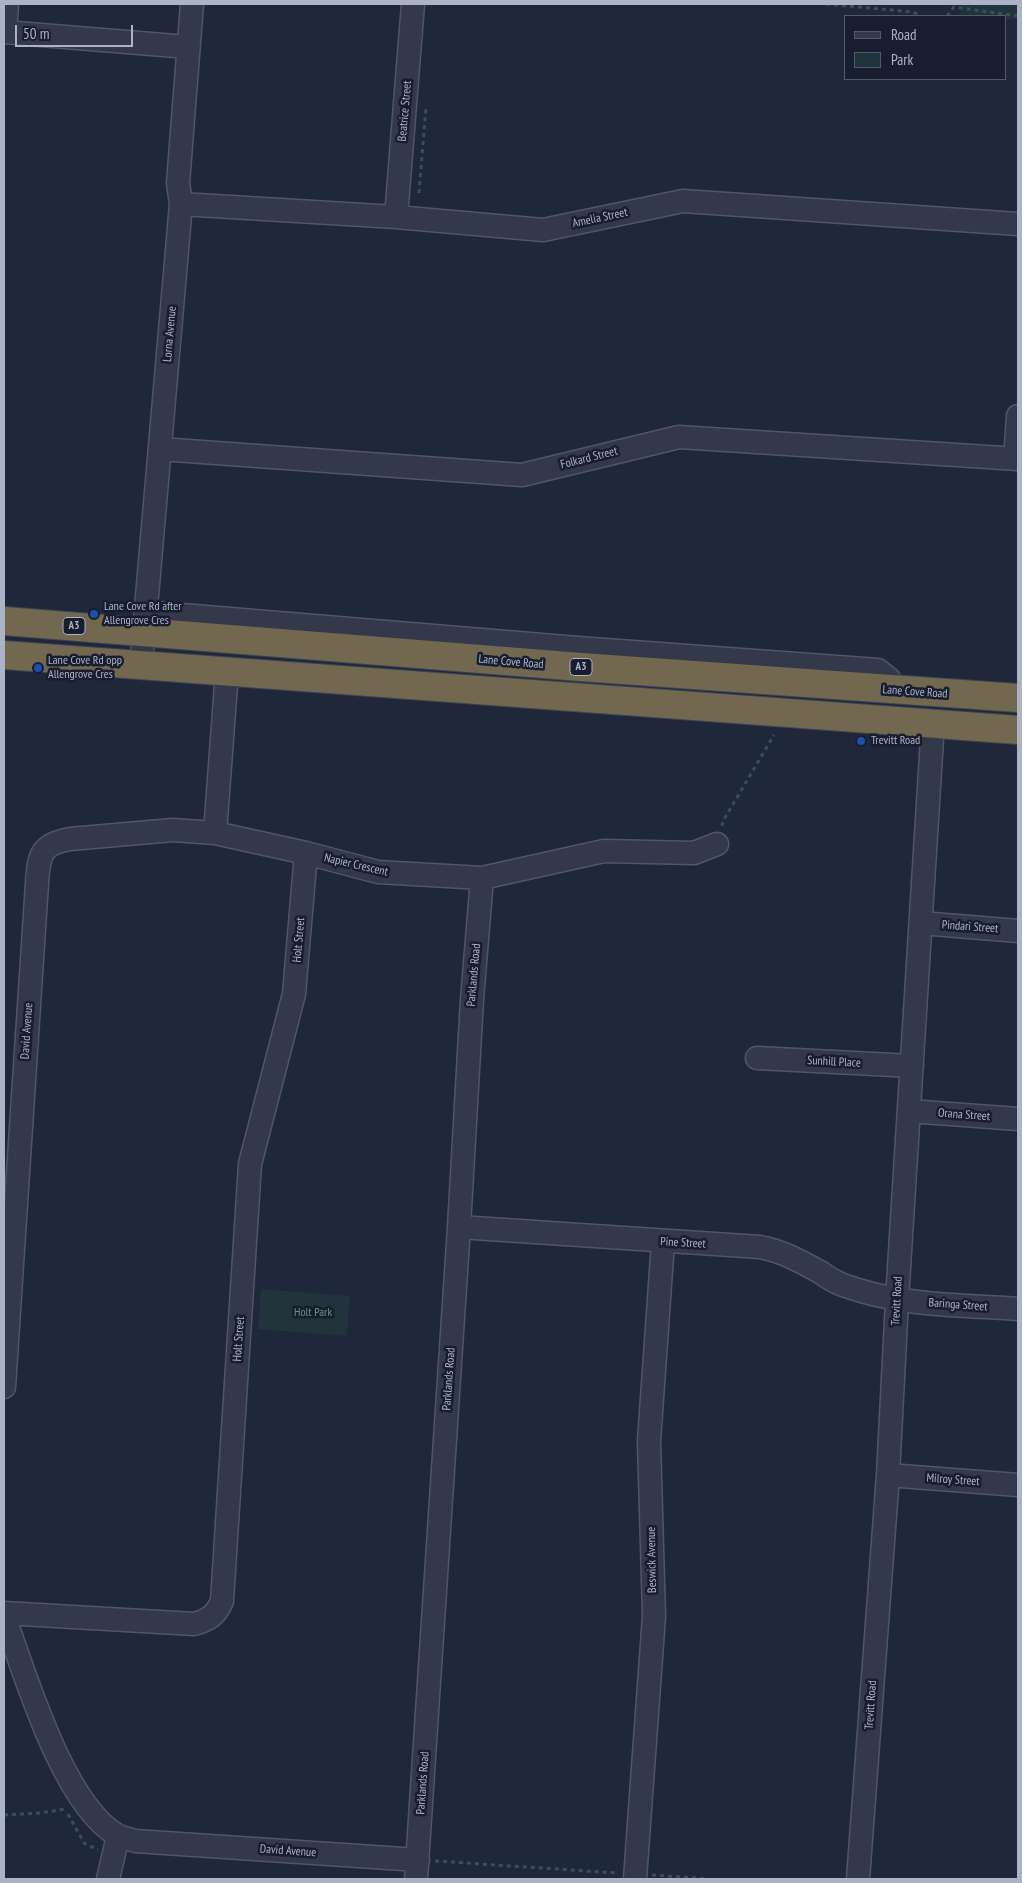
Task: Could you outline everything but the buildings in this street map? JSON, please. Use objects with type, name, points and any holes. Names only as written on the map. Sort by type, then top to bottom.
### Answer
[{"type":"highway","name":"Lane Cove Road","points":[[4,621],[145,622],[571,667],[895,691],[1018,698]]},
{"type":"highway","points":[[4,655],[1018,730]]},
{"type":"street","points":[[7,4],[4,32],[188,47]]},
{"type":"street","name":"Lorna Avenue","points":[[141,665],[181,204],[178,183],[192,4]]},
{"type":"street","name":"Beatrice Street","points":[[396,218],[413,4]]},
{"type":"street","name":"Amelia Street","points":[[181,204],[543,230],[683,201],[1018,224]]},
{"type":"street","points":[[1017,459],[1018,416]]},
{"type":"street","name":"Folkard Street","points":[[160,449],[522,474],[679,437],[1017,459]]},
{"type":"street","points":[[215,833],[227,671]]},
{"type":"street","name":"Trevitt Road","points":[[858,1879],[888,1475],[933,723]]},
{"type":"street","name":"David Avenue","points":[[4,1387],[9,1229],[37,883],[42,853],[48,845],[70,839],[173,830],[215,833]]},
{"type":"street","name":"Napier Crescent","points":[[215,833],[306,853],[378,872],[482,878],[604,851],[694,853],[717,844]]},
{"type":"street","name":"Holt Street","points":[[4,1614],[194,1624],[207,1620],[217,1612],[222,1601],[250,1164],[294,994],[306,853]]},
{"type":"street","name":"Parklands Road","points":[[417,1869],[472,1000],[482,878]]},
{"type":"street","name":"Pindari Street","points":[[922,923],[1018,931]]},
{"type":"street","name":"Sunhill Place","points":[[757,1058],[912,1066]]},
{"type":"street","name":"Orana Street","points":[[910,1111],[1018,1119]]},
{"type":"street","name":"Pine Street","points":[[459,1227],[760,1247],[775,1250],[799,1260],[841,1285],[897,1300]]},
{"type":"street","name":"Beswick Avenue","points":[[635,1877],[654,1616],[649,1441],[663,1242]]},
{"type":"street","name":"Baringa Street","points":[[897,1300],[1018,1309]]},
{"type":"street","name":"Milroy Street","points":[[888,1475],[1018,1485]]},
{"type":"street","name":"David Avenue","points":[[4,1614],[56,1756],[85,1803],[105,1826],[118,1836],[136,1841],[417,1869]]},
{"type":"street","points":[[108,1879],[118,1836]]},
{"type":"path","points":[[826,4],[914,12],[919,15]]},
{"type":"path","points":[[948,15],[954,7],[1018,16]]},
{"type":"path","points":[[717,844],[723,821],[774,735]]},
{"type":"path","points":[[4,1815],[40,1813],[85,1803]]},
{"type":"path","points":[[417,1869],[709,1879]]},
{"type":"green space","points":[[961,4],[1018,4],[1018,20],[1007,19],[1007,15],[960,15]]},
{"type":"green space","name":"Holt Park","points":[[261,1289],[350,1296],[347,1336],[258,1329]]},
{"type":"place","name":"Lane Cove Rd after Allengrove Cres","points":[[94,614]]},
{"type":"place","name":"Lane Cove Rd opp Allengrove Cres","points":[[38,668]]},
{"type":"place","name":"Trevitt Road","points":[[861,741]]}]
